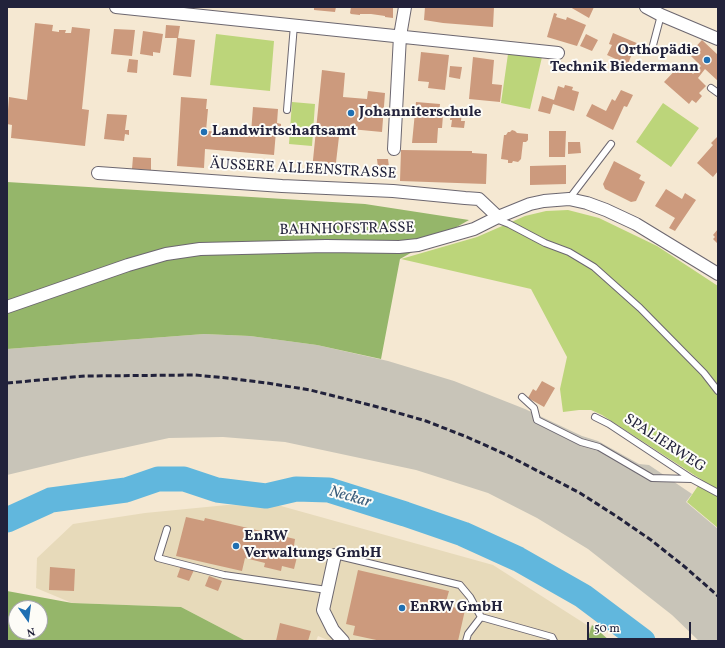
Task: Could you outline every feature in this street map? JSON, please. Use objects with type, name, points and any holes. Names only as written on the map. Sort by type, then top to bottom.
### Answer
[{"type":"street","points":[[116,7],[206,11],[294,25],[558,53]]},
{"type":"street","points":[[394,149],[400,36],[405,7]]},
{"type":"street","points":[[646,7],[660,15],[718,39]]},
{"type":"street","name":"ÄUSSERE ALLEENSTRASSE","points":[[98,173],[282,186],[393,191],[479,199],[497,218]]},
{"type":"street","name":"BAHNHOFSTRASSE","points":[[7,307],[128,265],[166,254],[200,249],[326,246],[399,247],[418,245],[474,229],[530,204],[569,199],[587,203],[606,210],[636,224],[718,274]]},
{"type":"street","points":[[335,555],[326,590],[323,610],[333,630],[343,641]]},
{"type":"lane","points":[[652,49],[660,15]]},
{"type":"lane","points":[[287,110],[294,25]]},
{"type":"lane","points":[[711,88],[718,93]]},
{"type":"lane","points":[[569,199],[611,144]]},
{"type":"lane","points":[[497,218],[544,243],[569,252],[594,267],[640,308],[704,373],[718,391]]},
{"type":"lane","points":[[522,397],[534,408],[537,420],[581,442],[599,447],[652,478],[692,479]]},
{"type":"lane","name":"SPALIERWEG","points":[[595,417],[609,424],[692,479],[718,493]]},
{"type":"lane","points":[[167,529],[158,558],[224,575],[326,590]]},
{"type":"lane","points":[[335,555],[460,585],[470,597],[481,617],[552,637],[554,641]]},
{"type":"lane","points":[[466,641],[468,634],[481,617]]},
{"type":"shaded area","points":[[204,334],[250,336],[317,345],[388,361],[454,381],[525,409],[582,436],[598,441],[639,464],[649,465],[692,494],[686,502],[718,529],[718,641],[699,641],[672,615],[588,549],[537,518],[488,493],[416,470],[285,442],[223,437],[169,438],[7,475],[7,349]]},
{"type":"shaded area","points":[[227,505],[281,506],[493,565],[601,634],[598,641],[330,641],[318,636],[316,641],[246,641],[181,607],[72,603],[36,588],[37,558],[73,524],[145,513]]},
{"type":"green space","points":[[216,34],[274,41],[270,91],[210,85]]},
{"type":"green space","points":[[508,54],[542,57],[530,109],[501,103]]},
{"type":"green space","points":[[292,102],[315,104],[312,146],[289,144]]},
{"type":"green space","points":[[663,103],[699,128],[671,167],[636,142]]},
{"type":"green space","points":[[7,182],[365,204],[469,220],[400,259],[381,359],[317,345],[250,336],[204,334],[7,349]]},
{"type":"green space","points":[[568,210],[599,218],[657,246],[718,286],[718,528],[687,502],[702,480],[602,415],[591,410],[563,412],[560,389],[567,357],[531,289],[401,259],[477,237],[525,216],[546,211]]},
{"type":"green space","points":[[7,591],[72,603],[181,607],[246,641],[7,641]]},
{"type":"green space","points":[[592,625],[610,641],[587,641]]},
{"type":"building","points":[[314,7],[336,7],[335,12],[314,10]]},
{"type":"building","points":[[351,7],[393,7],[393,18],[371,14],[351,14]]},
{"type":"building","points":[[425,7],[494,7],[493,27],[424,20]]},
{"type":"building","points":[[570,7],[594,7],[589,18]]},
{"type":"building","points":[[554,13],[557,14],[556,17],[566,20],[567,17],[586,25],[577,46],[547,37]]},
{"type":"building","points":[[35,23],[53,25],[52,31],[59,32],[59,30],[66,30],[65,33],[71,33],[72,27],[90,29],[82,109],[89,110],[85,146],[11,138],[12,125],[7,124],[9,97],[27,100]]},
{"type":"building","points":[[166,25],[180,26],[178,38],[195,40],[191,77],[173,75],[177,38],[165,38]]},
{"type":"building","points":[[114,29],[135,30],[132,56],[111,54]]},
{"type":"building","points":[[143,31],[163,34],[160,53],[153,52],[153,56],[140,54]]},
{"type":"building","points":[[613,33],[639,44],[635,55],[632,54],[627,66],[607,55],[612,45],[609,44]]},
{"type":"building","points":[[586,34],[598,40],[592,51],[580,46]]},
{"type":"building","points":[[702,40],[718,55],[718,81],[705,69],[698,78],[706,86],[699,93],[702,96],[696,103],[692,100],[689,104],[664,82],[682,63],[693,74],[701,66],[689,54]]},
{"type":"building","points":[[421,52],[449,55],[445,90],[428,88],[429,82],[418,81]]},
{"type":"building","points":[[473,57],[494,60],[492,84],[502,85],[500,102],[469,99]]},
{"type":"building","points":[[129,59],[138,60],[137,73],[127,72]]},
{"type":"building","points":[[450,66],[462,67],[460,79],[449,77]]},
{"type":"building","name":"Johanniterschule","points":[[322,70],[345,73],[343,97],[367,99],[368,91],[385,93],[382,132],[340,128],[335,171],[312,170]]},
{"type":"building","points":[[565,85],[573,87],[572,90],[579,92],[574,111],[553,104],[550,114],[538,111],[542,96],[554,100],[558,86],[564,88]]},
{"type":"building","points":[[621,90],[633,95],[627,107],[624,106],[613,130],[586,116],[592,104],[606,111],[612,99],[615,101]]},
{"type":"building","name":"Landwirtschaftsamt","points":[[181,97],[207,99],[206,109],[208,109],[206,131],[251,133],[253,107],[278,109],[277,123],[281,124],[281,131],[276,131],[274,155],[205,149],[204,168],[177,166]]},
{"type":"building","points":[[416,102],[440,104],[439,114],[443,115],[442,128],[438,128],[437,143],[412,143]]},
{"type":"building","points":[[451,110],[462,111],[461,121],[465,121],[464,128],[451,127]]},
{"type":"building","points":[[107,114],[127,115],[125,130],[129,130],[129,135],[125,134],[124,141],[104,139]]},
{"type":"building","points":[[512,130],[517,133],[528,134],[528,140],[523,142],[521,159],[518,162],[513,161],[512,163],[508,163],[508,160],[501,159],[504,135]]},
{"type":"building","points":[[549,131],[566,131],[565,157],[549,157]]},
{"type":"building","points":[[718,136],[718,171],[713,177],[697,163],[713,145],[711,143]]},
{"type":"building","points":[[568,142],[580,142],[581,153],[568,154]]},
{"type":"building","points":[[401,150],[472,151],[472,153],[487,154],[486,184],[400,181]]},
{"type":"building","points":[[133,157],[151,158],[151,170],[132,169]]},
{"type":"building","points":[[377,159],[388,159],[389,167],[378,168]]},
{"type":"building","points":[[614,161],[641,175],[639,179],[645,182],[636,201],[631,202],[605,189],[603,184]]},
{"type":"building","points":[[566,165],[566,184],[530,185],[530,166]]},
{"type":"building","points":[[666,189],[682,199],[685,193],[696,200],[675,231],[669,228],[675,218],[655,206]]},
{"type":"building","points":[[718,229],[718,244],[713,239],[715,237],[713,235]]},
{"type":"building","points":[[542,381],[555,388],[544,407],[528,398],[533,389],[536,391]]},
{"type":"building","name":"EnRW Verwaltungs GmbH","points":[[186,517],[204,521],[205,518],[295,539],[293,552],[298,553],[294,569],[282,566],[281,571],[264,567],[265,563],[245,558],[242,571],[176,556]]},
{"type":"building","points":[[181,566],[194,570],[189,581],[177,577]]},
{"type":"building","points":[[50,567],[75,569],[74,591],[49,590]]},
{"type":"building","name":"EnRW GmbH","points":[[358,570],[449,591],[445,605],[465,610],[458,641],[381,641],[353,635],[355,626],[346,624]]},
{"type":"building","points":[[209,576],[222,581],[218,591],[205,586]]},
{"type":"building","points":[[280,623],[311,631],[308,641],[276,641]]},
{"type":"waterway","name":"Neckar","points":[[7,520],[51,500],[126,490],[158,479],[184,479],[217,490],[266,496],[296,489],[329,490],[463,534],[518,559],[583,596],[643,641]]},
{"type":"railway","points":[[7,383],[85,376],[195,375],[267,383],[310,390],[426,421],[507,455],[580,493],[651,540],[718,596]]},
{"type":"place","name":"Orthopädie Technik Biedermann","points":[[707,60]]},
{"type":"place","name":"Johanniterschule","points":[[351,113]]},
{"type":"place","name":"Landwirtschaftsamt","points":[[204,132]]},
{"type":"place","name":"EnRW Verwaltungs GmbH","points":[[236,546]]},
{"type":"place","name":"EnRW GmbH","points":[[402,608]]}]
